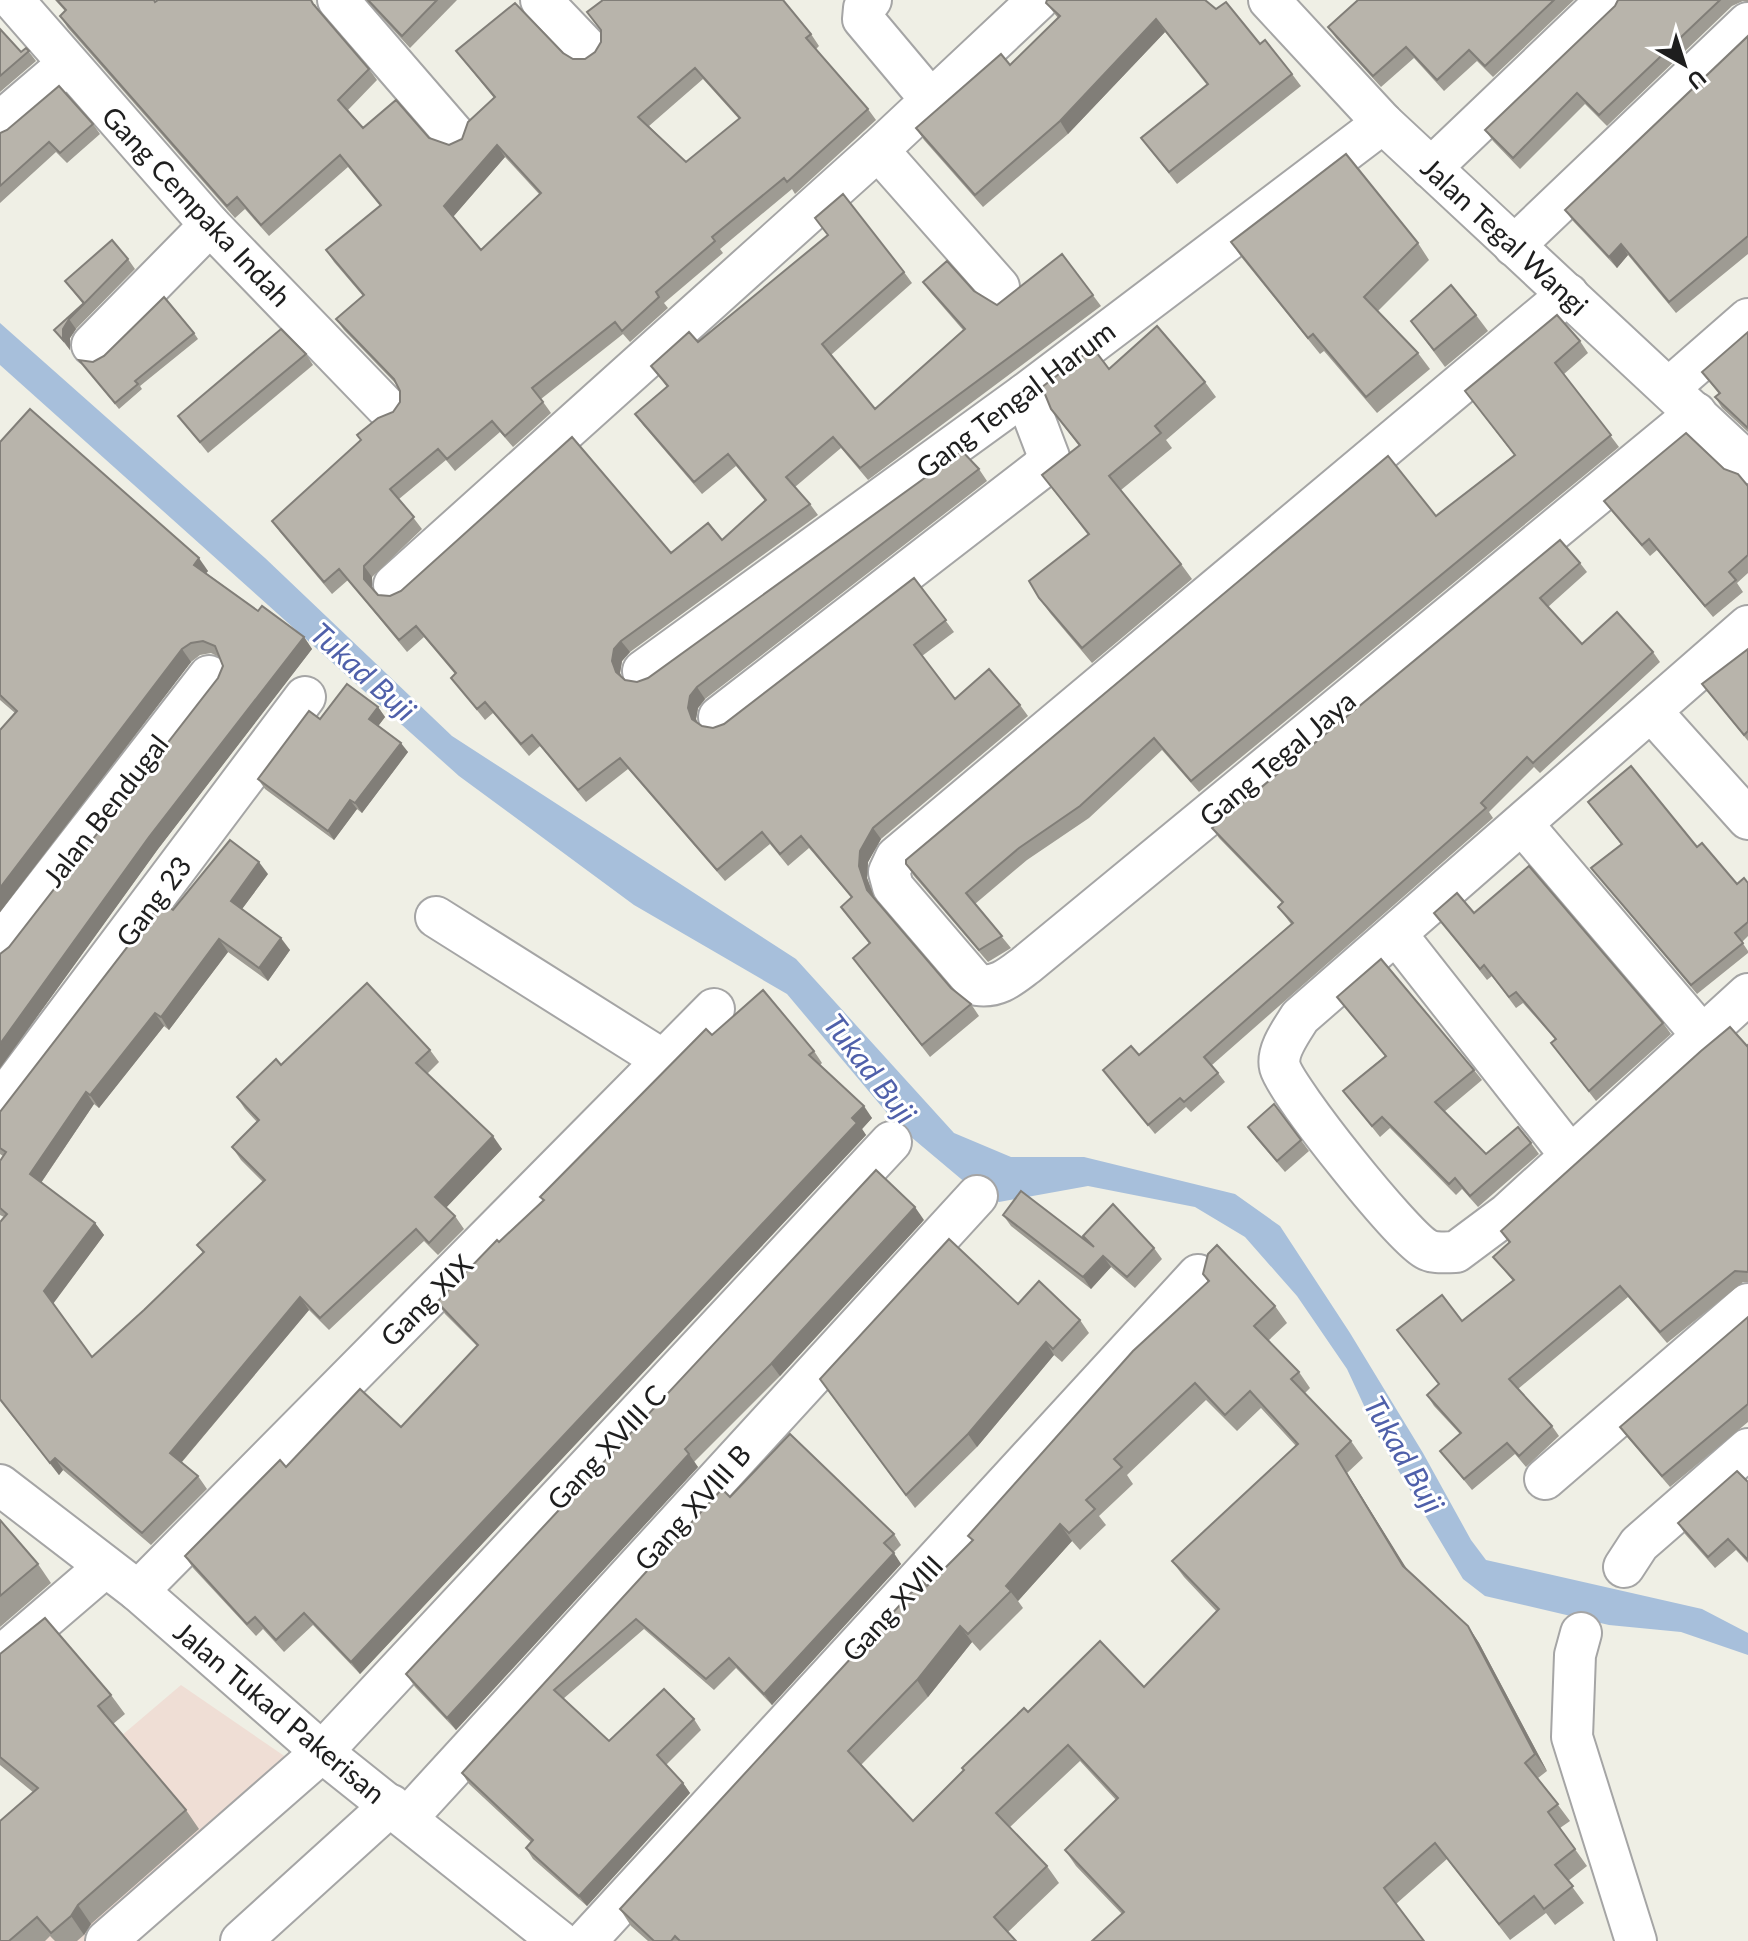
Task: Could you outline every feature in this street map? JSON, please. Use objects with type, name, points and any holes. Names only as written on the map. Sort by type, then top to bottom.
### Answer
[{"type":"street","name":"Gang Cempaka Indah","points":[[13,0],[210,225],[386,407]]},
{"type":"street","points":[[338,0],[454,134]]},
{"type":"street","points":[[541,0],[587,48]]},
{"type":"street","points":[[871,0],[864,8],[863,19],[931,100]]},
{"type":"street","points":[[394,585],[878,150],[1038,0]]},
{"type":"street","name":"Jalan Tegal Wangi","points":[[1269,0],[1383,123],[1748,463]]},
{"type":"street","points":[[1431,168],[1607,0]]},
{"type":"street","points":[[1514,246],[1748,23]]},
{"type":"street","points":[[0,122],[68,64]]},
{"type":"street","name":"Gang Tengal Harum","points":[[643,671],[1025,394],[1383,123]]},
{"type":"street","points":[[878,150],[999,287]]},
{"type":"street","points":[[92,345],[210,225]]},
{"type":"street","name":"Gang Tegal Jaya","points":[[1568,294],[896,857],[889,872],[900,897],[977,985],[989,987],[1002,983],[1683,400]]},
{"type":"street","points":[[1683,400],[1748,319]]},
{"type":"street","points":[[719,717],[1040,469],[1049,457],[1025,394]]},
{"type":"street","points":[[1748,626],[1300,1017],[1286,1040],[1279,1063],[1286,1083],[1330,1142],[1406,1230],[1425,1249],[1439,1253],[1456,1252],[1479,1236],[1748,994]]},
{"type":"street","name":"Jalan Bendugal","points":[[0,945],[209,676]]},
{"type":"street","name":"Gang 23","points":[[0,1103],[305,697]]},
{"type":"street","points":[[1651,711],[1748,819]]},
{"type":"street","points":[[1523,825],[1702,1035]]},
{"type":"street","points":[[436,917],[663,1060]]},
{"type":"street","points":[[1397,935],[1570,1155]]},
{"type":"street","name":"Gang XIX","points":[[138,1591],[714,1009]]},
{"type":"street","name":"Gang XVIII C","points":[[106,1941],[322,1752],[891,1142]]},
{"type":"street","name":"Gang XVIII B","points":[[241,1941],[399,1812],[977,1196]]},
{"type":"street","name":"Gang XVIII","points":[[586,1941],[1198,1275]]},
{"type":"street","points":[[1545,1479],[1748,1304]]},
{"type":"street","points":[[1632,1556],[1748,1449]]},
{"type":"street","name":"Jalan Tukad Pakerisan","points":[[0,1485],[138,1591],[322,1752],[559,1941]]},
{"type":"street","points":[[0,1657],[105,1567]]},
{"type":"street","points":[[1581,1633],[1575,1655],[1572,1737],[1636,1941]]},
{"type":"shaded area","points":[[181,1685],[296,1764],[95,1941],[36,1941],[0,1839]]},
{"type":"water","name":"Tukad Buji","points":[[0,323],[265,558],[452,736],[796,959],[954,1133],[1011,1157],[1084,1157],[1235,1194],[1280,1226],[1350,1333],[1423,1453],[1471,1540],[1486,1560],[1702,1609],[1748,1633],[1748,1655],[1681,1632],[1609,1625],[1485,1596],[1463,1579],[1379,1438],[1347,1369],[1297,1296],[1245,1237],[1195,1207],[1088,1186],[999,1202],[973,1189],[898,1126],[787,994],[634,905],[459,776],[0,365]]},
{"type":"building","points":[[57,0],[311,0],[369,69],[338,100],[363,128],[396,100],[429,138],[449,145],[462,139],[468,122],[495,97],[456,51],[515,3],[563,53],[573,59],[585,59],[595,52],[601,42],[601,30],[587,12],[603,0],[783,0],[811,34],[806,38],[868,109],[787,182],[784,178],[712,237],[715,241],[656,292],[659,297],[622,331],[615,322],[532,388],[543,402],[505,436],[492,421],[447,459],[438,449],[390,489],[414,517],[364,566],[364,579],[378,595],[390,596],[401,591],[572,437],[671,553],[708,523],[722,540],[766,500],[728,454],[694,482],[635,414],[668,386],[651,366],[689,332],[698,342],[828,235],[815,218],[843,194],[904,272],[822,344],[875,409],[965,329],[923,282],[947,261],[974,291],[997,305],[1062,254],[1093,295],[860,468],[833,437],[786,477],[810,504],[621,641],[614,649],[612,661],[616,672],[625,680],[637,682],[648,678],[962,451],[979,469],[697,687],[690,696],[688,708],[692,719],[702,726],[713,728],[724,724],[914,578],[946,620],[914,645],[955,699],[989,669],[1020,705],[873,828],[860,851],[859,866],[867,890],[951,988],[971,1004],[922,1045],[853,958],[870,943],[841,907],[852,897],[801,836],[780,854],[762,832],[717,870],[620,758],[578,790],[532,735],[521,744],[485,702],[477,709],[451,678],[456,673],[416,626],[399,640],[339,569],[324,582],[272,521],[361,440],[357,435],[378,418],[393,412],[400,402],[400,391],[394,379],[336,319],[364,295],[326,250],[381,205],[340,155],[261,225],[237,197],[227,206],[60,16],[66,10]],"holes":[[[695,68],[740,118],[686,162],[638,117]],[[497,145],[541,193],[481,250],[444,206]]]},
{"type":"building","points":[[368,0],[437,0],[402,36]]},
{"type":"building","points":[[1047,0],[1205,0],[1216,9],[1226,2],[1260,44],[1265,40],[1292,74],[1169,172],[1141,138],[1208,84],[1156,19],[1060,121],[975,195],[916,128],[1001,54],[1010,65],[1060,16],[1046,3]]},
{"type":"building","points":[[1358,0],[1554,0],[1485,66],[1469,50],[1437,80],[1406,47],[1373,76],[1328,27]]},
{"type":"building","points":[[1618,0],[1720,0],[1599,115],[1577,93],[1513,158],[1485,130]]},
{"type":"building","points":[[0,29],[21,52],[26,48],[29,51],[0,76]]},
{"type":"building","points":[[1748,36],[1748,236],[1669,302],[1621,244],[1609,257],[1565,210]]},
{"type":"building","points":[[59,86],[93,124],[60,153],[49,142],[0,186],[0,133]]},
{"type":"building","points":[[1346,154],[1418,243],[1364,297],[1418,353],[1366,397],[1313,334],[1308,338],[1231,242]]},
{"type":"building","points":[[112,240],[128,259],[69,319],[63,329],[63,340],[54,330],[84,303],[65,281]]},
{"type":"building","points":[[1451,285],[1476,315],[1434,350],[1411,321]]},
{"type":"building","points":[[164,297],[194,333],[135,381],[138,384],[115,403],[79,360],[93,362],[104,356]]},
{"type":"building","points":[[1557,315],[1580,341],[1555,363],[1611,435],[1191,781],[1154,738],[1080,806],[1019,848],[966,893],[1002,936],[979,950],[906,864],[906,860],[1388,456],[1436,516],[1515,455],[1465,391]]},
{"type":"building","points":[[1157,326],[1205,382],[1155,426],[1161,433],[1109,476],[1181,564],[1082,648],[1039,598],[1029,581],[1089,534],[1042,475],[1080,445],[1051,409],[1042,387],[1093,348],[1109,369]]},
{"type":"building","points":[[281,329],[306,354],[200,442],[178,416]]},
{"type":"building","points":[[1748,332],[1748,428],[1715,397],[1720,393],[1702,372]]},
{"type":"building","points":[[30,409],[199,558],[194,565],[258,611],[262,606],[304,637],[149,837],[0,1044],[0,954],[9,947],[218,678],[223,666],[215,646],[203,641],[191,643],[182,649],[0,888],[0,730],[17,711],[0,695],[0,442]]},
{"type":"building","points":[[1686,433],[1724,469],[1738,474],[1748,486],[1748,555],[1729,572],[1736,580],[1705,606],[1649,539],[1642,545],[1604,501]]},
{"type":"building","points":[[1560,540],[1580,563],[1540,598],[1582,644],[1617,612],[1653,652],[1533,763],[1527,757],[1481,803],[1486,808],[1204,1057],[1218,1073],[1184,1102],[1180,1098],[1148,1125],[1103,1070],[1131,1046],[1139,1055],[1293,923],[1278,907],[1283,902],[1212,828]]},
{"type":"building","points":[[1748,649],[1748,731],[1744,735],[1702,684]]},
{"type":"building","points":[[347,684],[378,707],[369,719],[401,743],[355,803],[350,800],[328,831],[258,779],[309,711],[320,719]]},
{"type":"building","points":[[1631,766],[1697,847],[1702,843],[1737,884],[1744,878],[1748,883],[1748,922],[1735,933],[1743,943],[1691,985],[1591,868],[1622,844],[1588,802]]},
{"type":"building","points":[[230,840],[259,862],[231,901],[281,938],[259,968],[219,939],[161,1017],[155,1013],[90,1095],[86,1092],[30,1174],[95,1223],[44,1291],[92,1357],[204,1252],[197,1245],[265,1180],[232,1147],[259,1120],[237,1097],[276,1059],[281,1065],[367,983],[430,1050],[416,1063],[493,1136],[435,1197],[455,1216],[429,1243],[416,1229],[320,1318],[300,1297],[170,1453],[198,1476],[142,1533],[55,1458],[50,1463],[0,1399],[0,1222],[7,1214],[0,1208],[0,1161],[6,1152],[0,1148],[0,1112],[162,902],[173,910]]},
{"type":"building","points":[[1529,866],[1663,1023],[1589,1091],[1551,1043],[1556,1039],[1516,992],[1509,997],[1484,965],[1480,969],[1434,913],[1457,893],[1474,913]]},
{"type":"building","points":[[1381,959],[1474,1070],[1435,1102],[1486,1154],[1518,1127],[1531,1143],[1470,1196],[1455,1178],[1449,1184],[1382,1117],[1372,1126],[1343,1091],[1386,1056],[1337,997]]},
{"type":"building","points":[[763,990],[814,1051],[809,1055],[864,1106],[852,1118],[857,1123],[351,1662],[304,1613],[276,1640],[255,1617],[247,1624],[185,1556],[280,1460],[286,1467],[360,1389],[401,1427],[478,1345],[437,1302],[497,1240],[499,1242],[544,1200],[540,1197],[706,1029],[712,1035]]},
{"type":"building","points":[[1730,1027],[1748,1045],[1748,1272],[1735,1271],[1660,1332],[1620,1286],[1509,1379],[1552,1426],[1519,1456],[1507,1443],[1464,1479],[1440,1451],[1461,1433],[1427,1395],[1439,1384],[1397,1330],[1442,1295],[1462,1321],[1514,1280],[1493,1257],[1510,1242],[1501,1231]]},
{"type":"building","points":[[1274,1104],[1301,1140],[1277,1161],[1248,1127]]},
{"type":"building","points":[[876,1170],[915,1207],[771,1364],[685,1449],[689,1454],[447,1718],[406,1674]]},
{"type":"building","points":[[1021,1191],[1094,1247],[1083,1236],[1113,1204],[1154,1248],[1127,1277],[1103,1256],[1083,1277],[1003,1215]]},
{"type":"building","points":[[949,1239],[1018,1304],[1039,1281],[1080,1320],[1053,1349],[1046,1342],[968,1434],[906,1495],[820,1379]]},
{"type":"building","points":[[1217,1245],[1275,1306],[1254,1326],[1299,1372],[1291,1379],[1351,1441],[1336,1456],[1403,1566],[1468,1626],[1535,1754],[1525,1763],[1558,1804],[1548,1812],[1575,1849],[1555,1865],[1573,1886],[1544,1909],[1534,1896],[1499,1924],[1435,1843],[1384,1888],[1424,1941],[1092,1941],[1124,1912],[1065,1850],[1118,1798],[1068,1745],[996,1813],[1047,1866],[994,1917],[1016,1941],[680,1941],[675,1936],[671,1941],[654,1941],[620,1909],[922,1581],[927,1586],[973,1540],[968,1536],[1133,1351],[1209,1281],[1203,1274],[1208,1254]],"holes":[[[1195,1383],[1225,1415],[1250,1391],[1298,1444],[1172,1561],[1219,1609],[1144,1687],[1100,1641],[1028,1712],[1024,1708],[913,1821],[848,1751],[917,1680],[960,1626],[968,1634],[1011,1591],[1006,1586],[1060,1524],[1069,1533],[1095,1509],[1086,1500],[1122,1467],[1114,1459]]]},
{"type":"building","points":[[1748,1317],[1748,1404],[1662,1476],[1620,1427]]},
{"type":"building","points":[[790,1434],[894,1534],[884,1543],[894,1553],[764,1694],[729,1658],[706,1679],[636,1619],[554,1690],[609,1741],[664,1689],[694,1719],[657,1755],[683,1783],[579,1896],[526,1848],[533,1840],[462,1773],[722,1489],[730,1497]]},
{"type":"building","points":[[1737,1471],[1748,1482],[1748,1560],[1728,1539],[1708,1557],[1678,1523]]},
{"type":"building","points":[[0,1520],[38,1564],[0,1596]]},
{"type":"building","points":[[45,1618],[111,1695],[98,1706],[186,1810],[78,1905],[71,1916],[51,1933],[37,1917],[9,1941],[0,1941],[0,1821],[38,1788],[0,1757],[0,1654]]}]
